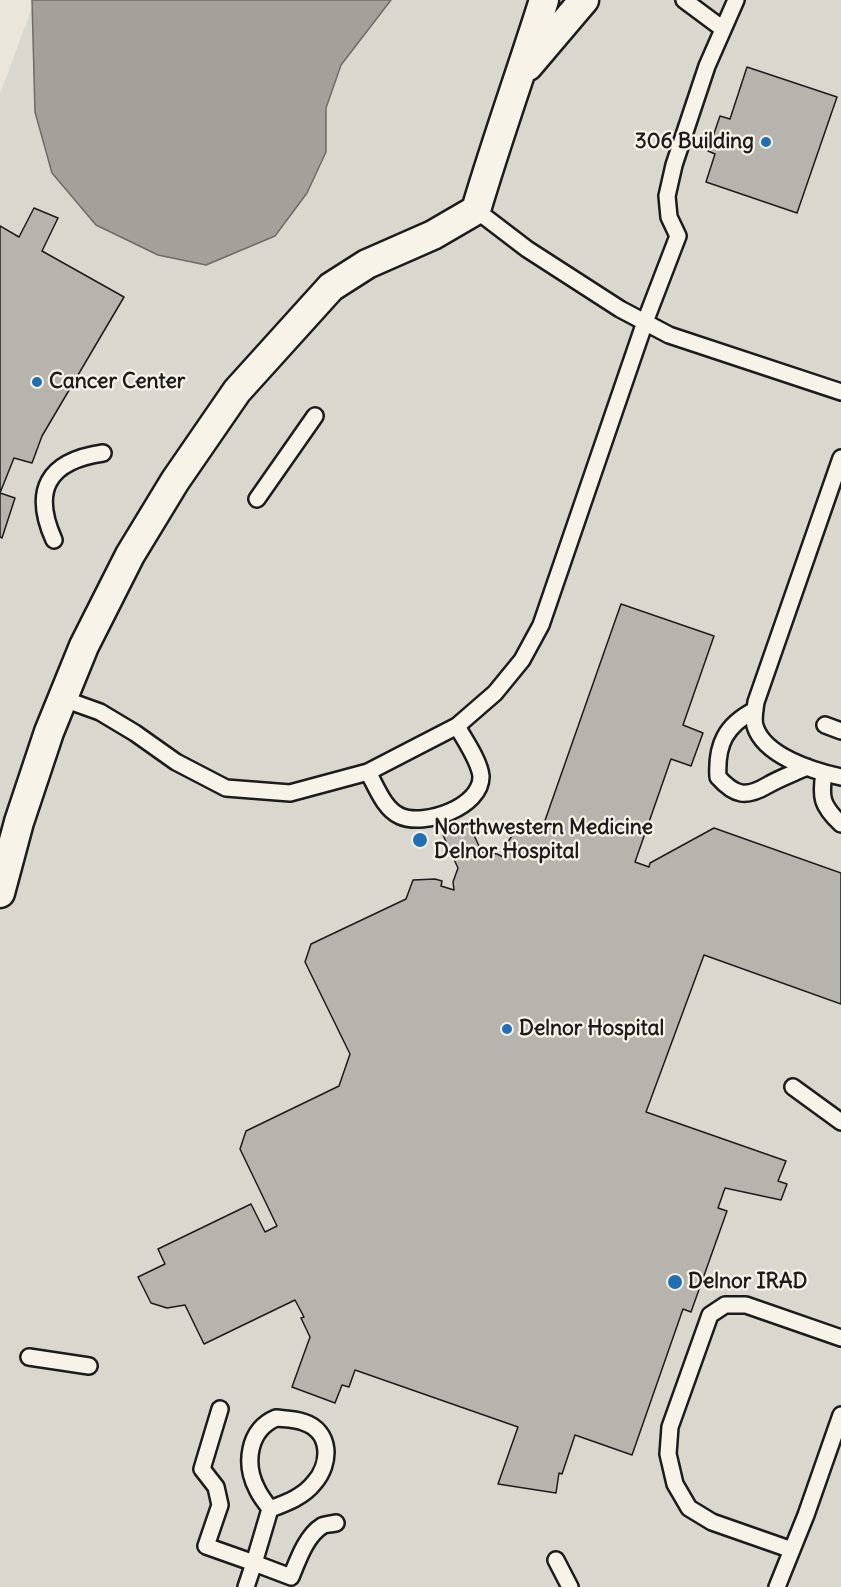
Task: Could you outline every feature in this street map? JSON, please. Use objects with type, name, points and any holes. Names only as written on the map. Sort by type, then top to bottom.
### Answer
[{"type":"street","points":[[0,893],[19,822],[61,698],[84,646],[130,555],[175,481],[237,391],[331,287],[367,264],[433,235],[476,210],[544,0]]},
{"type":"street","points":[[521,74],[584,0]]},
{"type":"lane","points":[[684,0],[723,29]]},
{"type":"lane","points":[[61,698],[100,712],[176,762],[226,788],[290,793],[368,772],[457,726],[495,693],[522,660],[541,625],[645,322],[678,236],[669,217],[667,196],[674,165],[707,66],[736,0]]},
{"type":"lane","points":[[476,210],[527,249],[669,335],[841,392]]},
{"type":"lane","points":[[257,499],[315,416]]},
{"type":"lane","points":[[54,540],[46,523],[43,507],[48,483],[64,466],[84,456],[103,453]]},
{"type":"lane","points":[[841,458],[771,658],[755,710],[754,723],[761,739],[776,752],[807,767],[841,777]]},
{"type":"lane","points":[[755,710],[732,725],[718,752],[718,777],[725,785],[734,791],[750,794],[807,767]]},
{"type":"lane","points":[[825,725],[841,731]]},
{"type":"lane","points":[[368,772],[385,802],[398,815],[416,821],[434,819],[466,802],[475,795],[480,787],[481,774],[457,726]]},
{"type":"lane","points":[[824,773],[820,793],[825,806],[841,824]]},
{"type":"lane","points":[[793,1087],[841,1122]]},
{"type":"lane","points":[[792,1550],[712,1522],[689,1508],[675,1484],[668,1454],[670,1427],[710,1315],[725,1305],[746,1305],[841,1338]]},
{"type":"lane","points":[[29,1357],[89,1366]]},
{"type":"lane","points":[[220,1409],[202,1469],[216,1487],[220,1504],[206,1545],[291,1577],[310,1539],[322,1526],[336,1523]]},
{"type":"lane","points":[[777,1587],[806,1515],[841,1415]]},
{"type":"lane","points":[[276,1418],[305,1422],[324,1440],[327,1451],[322,1472],[305,1492],[270,1509],[251,1477],[250,1451],[254,1436],[266,1422],[276,1418]]},
{"type":"lane","points":[[246,1587],[270,1509]]},
{"type":"lane","points":[[556,1560],[570,1587]]},
{"type":"shaded area","points":[[32,0],[391,0],[341,65],[326,108],[326,152],[307,193],[275,236],[206,265],[158,255],[96,225],[52,173],[35,112]]},
{"type":"shaded area","name":"Northwestern Medicine Delnor Hospital","points":[[35,0],[841,0],[841,1587],[0,1587],[0,94]]},
{"type":"building","name":"306 Building","points":[[747,67],[837,97],[797,213],[706,182],[715,154],[708,151],[720,116],[730,119]]},
{"type":"building","name":"Cancer Center","points":[[34,208],[58,218],[42,251],[124,297],[42,436],[32,463],[14,458],[0,493],[0,226],[19,237]]},
{"type":"building","points":[[0,493],[15,498],[2,538],[0,537]]},
{"type":"building","name":"Delnor Hospital","points":[[621,604],[714,636],[683,725],[703,733],[691,766],[671,759],[635,862],[649,867],[650,863],[714,828],[841,873],[841,1004],[704,955],[646,1112],[786,1161],[778,1181],[787,1184],[781,1200],[725,1188],[718,1208],[727,1211],[691,1312],[683,1309],[632,1455],[575,1435],[562,1474],[559,1473],[556,1493],[498,1484],[518,1427],[355,1370],[349,1387],[342,1385],[335,1403],[292,1387],[310,1337],[301,1318],[304,1317],[295,1300],[204,1344],[185,1305],[167,1308],[151,1303],[138,1277],[165,1264],[158,1249],[251,1204],[265,1232],[277,1226],[240,1149],[246,1131],[339,1086],[350,1054],[305,962],[311,944],[406,899],[413,880],[435,879],[442,881],[441,886],[454,890],[453,882],[458,868],[443,835],[468,823],[482,852],[497,854],[505,858],[507,852],[503,851],[522,822],[542,829]]},
{"type":"place","name":"306 Building","points":[[766,142]]},
{"type":"place","name":"Cancer Center","points":[[37,382]]},
{"type":"place","name":"Northwestern Medicine Delnor Hospital","points":[[420,840]]},
{"type":"place","name":"Delnor Hospital","points":[[507,1029]]},
{"type":"place","name":"Delnor IRAD","points":[[675,1282]]}]
